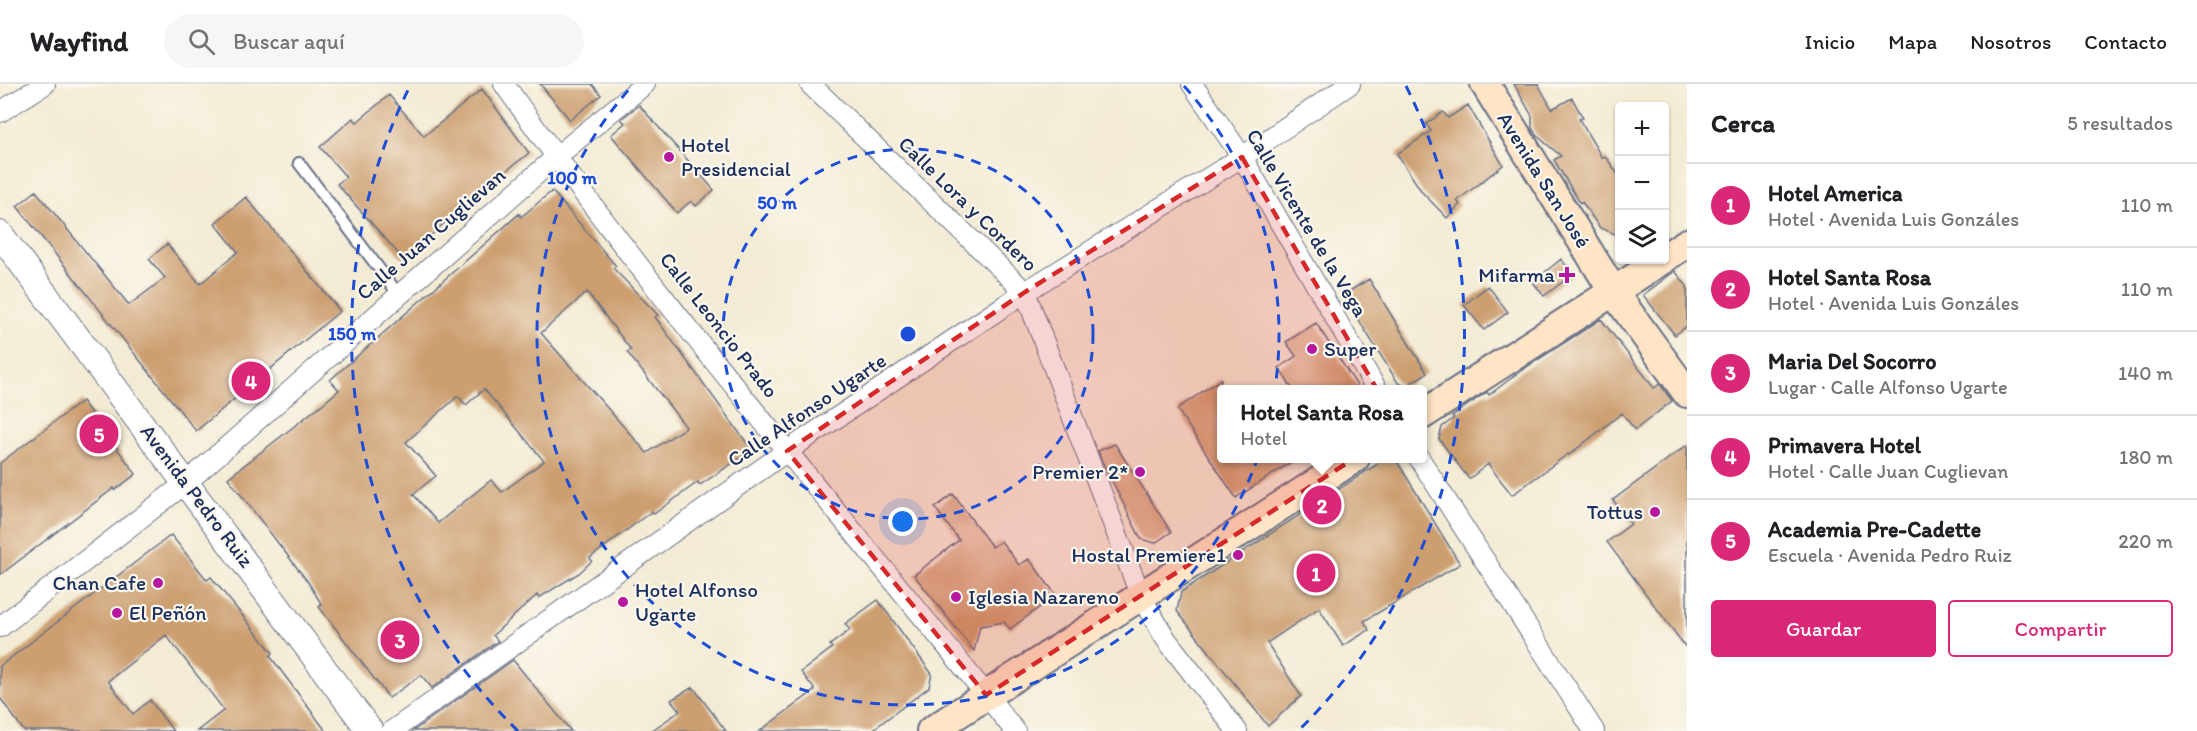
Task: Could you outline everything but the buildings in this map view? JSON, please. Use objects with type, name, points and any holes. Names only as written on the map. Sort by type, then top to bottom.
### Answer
[{"type":"main road","name":"Avenida San José","points":[[1485,84],[1613,291],[1687,393]]},
{"type":"main road","points":[[1669,255],[1687,243]]},
{"type":"main road","points":[[1427,412],[1655,264]]},
{"type":"main road","points":[[931,731],[1349,463]]},
{"type":"street","points":[[0,112],[45,84]]},
{"type":"street","name":"Calle Leoncio Prado","points":[[504,84],[556,157],[787,451],[1015,731]]},
{"type":"street","name":"Calle Juan Cuglievan","points":[[0,627],[187,482],[556,157],[645,84]]},
{"type":"street","name":"Calle Lora y Cordero","points":[[810,84],[1025,292],[1141,597],[1166,639],[1237,731]]},
{"type":"street","name":"Calle Vicente de la Vega","points":[[1192,84],[1242,157],[1374,385]]},
{"type":"street","name":"Calle Alfonso Ugarte","points":[[392,731],[787,451],[1025,292],[1242,157],[1350,84]]},
{"type":"street","name":"Avenida Pedro Ruiz","points":[[0,234],[187,482],[370,731]]},
{"type":"street","points":[[1422,463],[1594,731]]},
{"type":"lane","points":[[299,163],[399,295]]},
{"type":"highlighted area","points":[[1242,157],[1400,429],[986,695],[787,451],[1025,292]]},
{"type":"place","name":"Hotel Presidencial","points":[[669,157]]},
{"type":"place","name":"Mifarma","points":[[1567,275]]},
{"type":"place","name":"Super","points":[[1312,349]]},
{"type":"place","name":"Primavera Hotel","points":[[251,381]]},
{"type":"place","name":"Academia Pre-Cadette","points":[[99,434]]},
{"type":"place","name":"Premier 2*","points":[[1140,472]]},
{"type":"place","name":"Hotel Santa Rosa","points":[[1322,505]]},
{"type":"place","name":"Tottus","points":[[1655,512]]},
{"type":"place","name":"Hostal Premiere1","points":[[1238,555]]},
{"type":"place","name":"Hotel America","points":[[1316,573]]},
{"type":"place","name":"Chan Cafe","points":[[158,583]]},
{"type":"place","name":"Iglesia Nazareno","points":[[956,597]]},
{"type":"place","name":"Hotel Alfonso Ugarte","points":[[623,602]]},
{"type":"place","name":"El Peñón","points":[[117,613]]},
{"type":"place","name":"Maria Del Socorro","points":[[400,640]]}]
